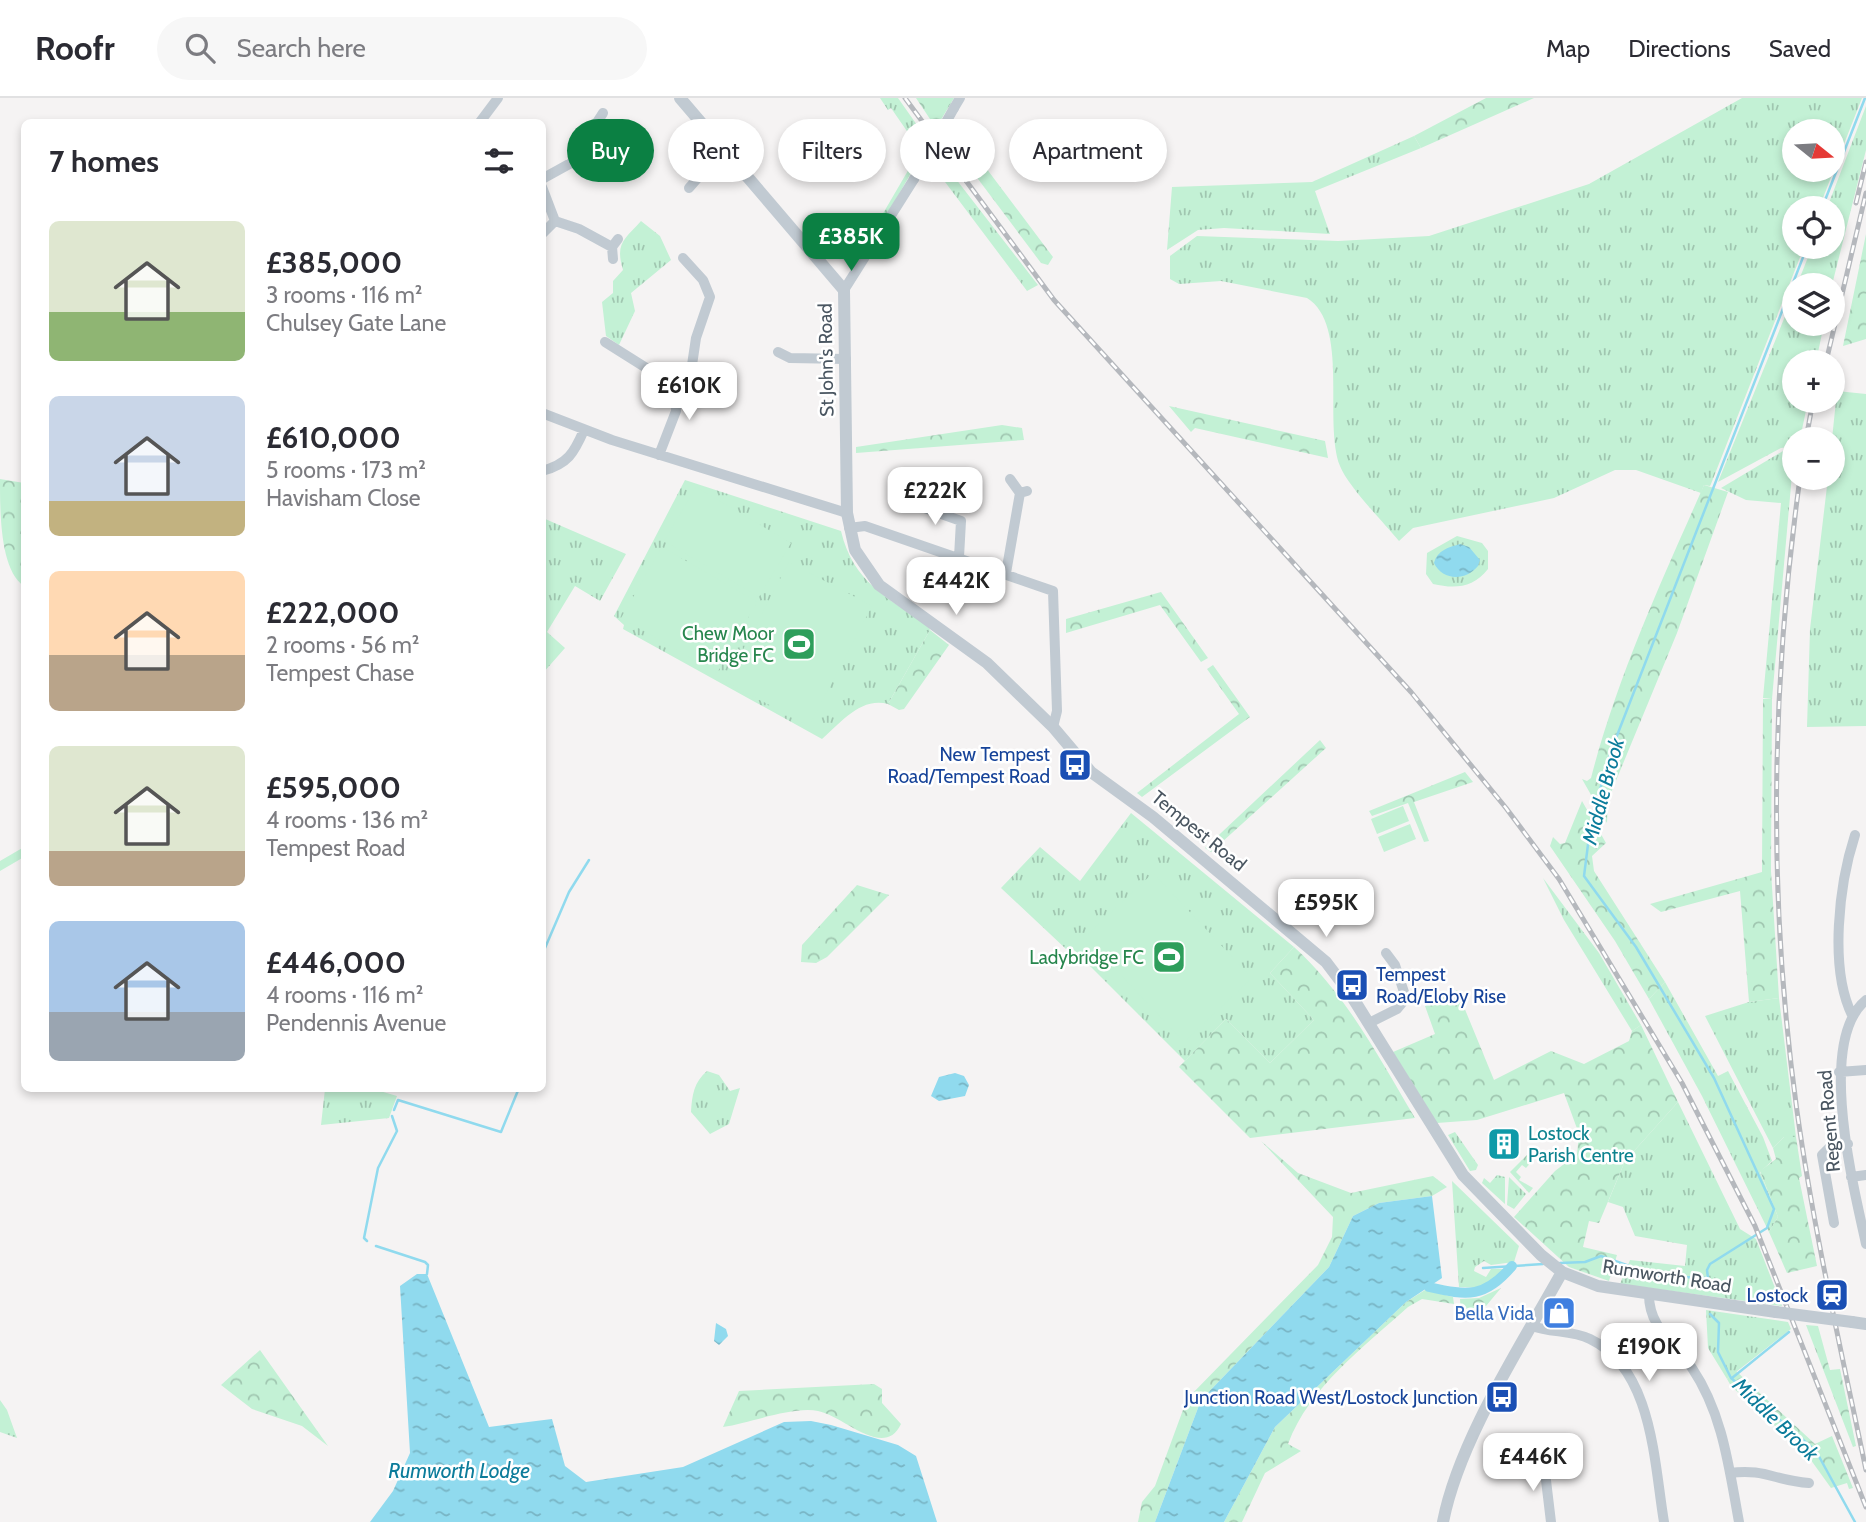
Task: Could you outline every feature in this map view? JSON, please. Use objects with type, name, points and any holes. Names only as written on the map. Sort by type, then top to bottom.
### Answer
[{"type":"street","points":[[482,119],[498,98]]},
{"type":"street","name":"St John's Road","points":[[680,98],[698,119]]},
{"type":"street","points":[[844,290],[914,179],[960,98]]},
{"type":"street","points":[[546,176],[571,163],[600,126],[603,113]]},
{"type":"street","points":[[688,188],[693,182]]},
{"type":"street","name":"St John's Road","points":[[751,182],[844,290],[849,528]]},
{"type":"street","points":[[546,197],[555,221]]},
{"type":"street","points":[[546,230],[555,221]]},
{"type":"street","points":[[555,221],[579,229],[614,248]]},
{"type":"street","points":[[605,342],[659,376],[674,381],[683,376],[692,365],[696,338],[710,297],[704,280],[683,258]]},
{"type":"street","points":[[778,352],[786,362],[846,359]]},
{"type":"street","points":[[659,455],[676,411],[674,381]]},
{"type":"street","points":[[546,415],[659,455],[847,513]]},
{"type":"street","points":[[546,471],[561,470],[571,458],[584,430]]},
{"type":"street","points":[[1006,573],[1023,492],[1010,479]]},
{"type":"street","points":[[924,507],[929,493]]},
{"type":"street","points":[[905,501],[961,521],[959,557]]},
{"type":"street","points":[[849,528],[865,526],[1053,591],[1058,711],[1054,727]]},
{"type":"street","name":"Tempest Road","points":[[849,528],[855,550],[879,585],[965,645],[1054,727],[1091,772],[1153,817],[1311,948],[1338,977],[1369,1023],[1463,1175],[1496,1212],[1562,1272]]},
{"type":"street","points":[[1852,1015],[1842,995],[1840,913],[1856,835]]},
{"type":"street","points":[[1369,1023],[1397,1009],[1406,998],[1395,965],[1386,953]]},
{"type":"street","name":"Regent Road","points":[[1866,1000],[1852,1015],[1845,1035],[1839,1072],[1851,1177],[1866,1244]]},
{"type":"street","points":[[1839,1072],[1866,1070]]},
{"type":"street","points":[[1834,1223],[1822,1155],[1829,1148],[1848,1144]]},
{"type":"street","points":[[1851,1177],[1866,1175]]},
{"type":"street","points":[[1443,1522],[1450,1487],[1465,1453],[1562,1272]]},
{"type":"street","name":"Rumworth Road","points":[[1562,1272],[1598,1286],[1649,1295],[1866,1324]]},
{"type":"street","points":[[1649,1295],[1652,1320],[1692,1368],[1712,1404],[1724,1437],[1739,1522]]},
{"type":"street","points":[[1532,1326],[1587,1337],[1601,1345],[1627,1374],[1647,1423],[1664,1522]]},
{"type":"street","points":[[1525,1457],[1545,1472],[1551,1522]]},
{"type":"street","points":[[1730,1473],[1760,1471],[1794,1477],[1809,1483]]},
{"type":"green space","points":[[880,98],[898,98],[913,119],[900,121],[891,108],[888,110]]},
{"type":"green space","points":[[916,98],[954,98],[941,119],[930,119]]},
{"type":"green space","points":[[1486,98],[1534,98],[1421,148],[1414,136]]},
{"type":"green space","points":[[1742,98],[1862,98],[1845,141],[1845,119],[1782,119],[1782,182],[1829,182],[1824,196],[1782,196],[1782,259],[1799,259],[1794,273],[1782,273],[1782,303],[1711,484],[1704,485],[1701,493],[1636,470],[1615,470],[1554,498],[1413,528],[1399,541],[1358,493],[1340,466],[1335,447],[1332,351],[1328,329],[1320,311],[1307,298],[1221,281],[1179,284],[1170,279],[1170,256],[1197,236],[1338,241],[1429,236],[1589,184]]},
{"type":"green space","points":[[1866,106],[1866,150],[1845,233],[1845,196],[1832,196],[1837,182],[1845,182],[1845,161]]},
{"type":"green space","points":[[1414,136],[1421,148],[1315,191],[1330,234],[1224,228],[1198,230],[1167,250],[1172,187],[1312,182]]},
{"type":"green space","points":[[995,180],[1053,257],[1048,265],[1041,263],[980,182],[995,182]]},
{"type":"green space","points":[[901,182],[906,182],[874,237],[871,234]]},
{"type":"green space","points":[[945,182],[958,182],[1038,285],[1027,291]]},
{"type":"green space","points":[[641,221],[660,236],[671,260],[631,293],[635,311],[619,345],[606,336],[602,302],[613,293],[613,281],[623,270],[620,254],[623,243]]},
{"type":"green space","points":[[1866,234],[1866,339],[1843,346]]},
{"type":"green space","points":[[1807,259],[1839,259],[1835,273],[1802,273]]},
{"type":"green space","points":[[1782,324],[1782,336],[1821,336],[1819,350],[1782,350],[1782,413],[1805,413],[1803,427],[1782,427],[1782,448],[1718,482]]},
{"type":"green space","points":[[1845,392],[1866,394],[1866,726],[1807,727],[1810,629],[1827,490],[1845,490],[1845,427],[1833,427],[1835,413],[1845,413]]},
{"type":"green space","points":[[1169,406],[1325,441],[1328,458],[1195,428],[1191,432]]},
{"type":"green space","points":[[1002,425],[1022,428],[1024,440],[856,453],[856,447]]},
{"type":"green space","points":[[1782,452],[1782,490],[1791,490],[1772,699],[1763,698],[1781,503],[1746,500],[1721,488]]},
{"type":"green space","points":[[0,479],[21,482],[21,583],[10,567],[1,524]]},
{"type":"green space","points":[[685,480],[841,531],[847,549],[863,576],[886,597],[928,625],[930,630],[888,704],[869,704],[860,708],[822,739],[623,629],[624,625],[614,616]]},
{"type":"green space","points":[[1704,485],[1728,492],[1677,633],[1608,800],[1607,823],[1582,779],[1587,781],[1591,778],[1627,666]]},
{"type":"green space","points":[[696,487],[791,543],[759,597],[664,541]]},
{"type":"green space","points":[[546,519],[626,554],[600,601],[575,586],[547,632],[565,648],[546,670]]},
{"type":"green space","points":[[1457,536],[1482,543],[1488,551],[1488,569],[1476,580],[1463,586],[1433,584],[1426,574],[1427,553]]},
{"type":"green space","points":[[662,547],[757,602],[717,673],[621,618]]},
{"type":"green space","name":"Chew Moor Bridge FC","points":[[789,562],[872,606],[809,726],[726,682]]},
{"type":"green space","points":[[1161,592],[1208,658],[1201,662],[1160,605],[1066,633],[1066,619]]},
{"type":"green space","points":[[930,630],[949,645],[904,709],[899,710],[888,704]]},
{"type":"green space","points":[[1213,665],[1250,717],[1142,797],[1137,793],[1239,714],[1207,669]]},
{"type":"green space","points":[[1763,699],[1772,699],[1771,871],[1779,998],[1749,1002],[1740,891],[1661,912],[1650,904],[1762,872]]},
{"type":"green space","points":[[1320,740],[1326,748],[1211,852],[1205,848]]},
{"type":"green space","points":[[1465,772],[1473,782],[1414,802],[1429,841],[1424,842],[1408,803],[1372,816],[1369,811]]},
{"type":"green space","points":[[1582,801],[1606,843],[1592,856],[1594,871],[1665,982],[1649,999],[1615,941],[1550,846],[1553,837],[1560,844],[1565,843]]},
{"type":"green space","points":[[1403,806],[1409,821],[1377,834],[1371,819]]},
{"type":"green space","points":[[1131,813],[1294,947],[1270,973],[1314,1020],[1270,1063],[1226,1019],[1185,1061],[1070,946],[1066,949],[1001,888],[1040,847],[1080,881]]},
{"type":"green space","points":[[1410,824],[1416,839],[1384,852],[1378,837]]},
{"type":"green space","points":[[21,849],[21,859],[0,871],[0,861]]},
{"type":"green space","name":"Ladybridge FC","points":[[1153,873],[1252,978],[1184,1042],[1085,937]]},
{"type":"green space","points":[[1543,878],[1599,953],[1641,1025],[1632,1031],[1564,920]]},
{"type":"green space","points":[[857,885],[889,895],[827,957],[816,963],[801,962],[802,945]]},
{"type":"green space","points":[[1294,947],[1346,1006],[1415,1118],[1250,1138],[1179,1067],[1226,1019],[1270,1063],[1314,1020],[1270,973]]},
{"type":"green space","points":[[1665,982],[1718,1076],[1728,1071],[1763,1137],[1772,1161],[1760,1172],[1778,1217],[1769,1232],[1702,1096],[1649,999]]},
{"type":"green space","points":[[1457,990],[1494,1080],[1551,1051],[1584,1064],[1629,1041],[1632,1031],[1641,1025],[1678,1102],[1625,1161],[1599,1223],[1589,1221],[1583,1247],[1617,1255],[1609,1281],[1569,1267],[1514,1217],[1555,1171],[1577,1154],[1579,1134],[1564,1093],[1477,1120],[1437,1123],[1393,1052],[1435,1034],[1425,1006]]},
{"type":"green space","points":[[1779,998],[1796,1137],[1784,1137],[1773,1148],[1705,1016],[1749,1002]]},
{"type":"green space","points":[[707,1071],[719,1075],[730,1091],[740,1088],[729,1124],[710,1134],[691,1112],[694,1089]]},
{"type":"green space","points":[[325,1092],[383,1092],[397,1096],[389,1118],[321,1125]]},
{"type":"green space","points":[[1678,1102],[1740,1229],[1756,1239],[1782,1306],[1620,1284],[1630,1260],[1685,1266],[1687,1245],[1635,1236],[1623,1207],[1608,1202],[1625,1161]]},
{"type":"green space","points":[[1455,1132],[1478,1165],[1476,1170],[1470,1171],[1448,1135]]},
{"type":"green space","points":[[1784,1137],[1796,1137],[1802,1176],[1799,1178],[1817,1266],[1787,1273],[1769,1232],[1778,1217],[1760,1171],[1776,1159],[1773,1148]]},
{"type":"green space","points":[[1261,1141],[1298,1173],[1351,1193],[1433,1176],[1447,1187],[1432,1196],[1379,1203],[1353,1216],[1329,1267],[1201,1400],[1155,1522],[1138,1522],[1142,1502],[1155,1486],[1187,1399],[1318,1265],[1332,1237],[1333,1217]]},
{"type":"green space","points":[[1528,1154],[1533,1160],[1526,1168],[1522,1165],[1516,1172],[1521,1177],[1519,1180],[1533,1188],[1529,1193],[1510,1172]]},
{"type":"green space","points":[[1497,1175],[1505,1177],[1505,1204],[1482,1183],[1484,1178],[1490,1183]]},
{"type":"green space","points":[[1509,1177],[1526,1194],[1514,1209],[1507,1205]]},
{"type":"green space","points":[[1452,1181],[1519,1246],[1514,1262],[1491,1265],[1484,1261],[1475,1267],[1474,1271],[1486,1277],[1491,1269],[1506,1269],[1484,1288],[1459,1287]]},
{"type":"green space","points":[[1501,1288],[1486,1306],[1461,1313],[1460,1299],[1479,1298]]},
{"type":"green space","points":[[1425,1290],[1453,1297],[1454,1304],[1422,1299],[1408,1307],[1339,1369],[1309,1404],[1297,1423],[1288,1444],[1301,1451],[1265,1473],[1242,1522],[1224,1522],[1275,1427],[1406,1302]]},
{"type":"green space","points":[[1706,1310],[1788,1322],[1791,1329],[1727,1379],[1708,1348]]},
{"type":"green space","points":[[1806,1325],[1818,1326],[1830,1370],[1840,1369],[1856,1446],[1853,1447]]},
{"type":"green space","points":[[260,1350],[328,1446],[302,1426],[252,1409],[221,1385]]},
{"type":"green space","points":[[1736,1371],[1815,1444],[1832,1436],[1853,1488],[1849,1489],[1847,1483],[1831,1488],[1808,1456],[1731,1386],[1727,1379]]},
{"type":"green space","points":[[874,1384],[882,1389],[882,1403],[901,1424],[894,1434],[885,1438],[863,1433],[828,1414],[808,1410],[723,1427],[739,1391]]},
{"type":"green space","points":[[0,1400],[7,1410],[17,1438],[0,1432]]},
{"type":"water","points":[[1460,544],[1469,547],[1480,560],[1478,566],[1467,575],[1448,576],[1434,563],[1441,552]]},
{"type":"water","points":[[955,1073],[964,1076],[969,1085],[965,1096],[939,1101],[931,1096],[939,1077]]},
{"type":"water","points":[[1432,1196],[1442,1278],[1406,1302],[1275,1427],[1224,1522],[1155,1522],[1201,1400],[1329,1267],[1353,1216],[1379,1203]]},
{"type":"water","name":"Rumworth Lodge","points":[[417,1274],[427,1274],[489,1427],[552,1419],[565,1466],[586,1482],[683,1467],[784,1422],[811,1421],[898,1445],[916,1456],[937,1522],[370,1522],[393,1491],[410,1453],[400,1286]]},
{"type":"water","points":[[716,1323],[726,1329],[728,1336],[719,1345],[714,1341]]},
{"type":"waterway","name":"Middle Brook","points":[[1827,196],[1865,98]]},
{"type":"waterway","name":"Middle Brook","points":[[1709,1286],[1707,1270],[1710,1264],[1767,1228],[1774,1209],[1714,1078],[1636,947],[1584,876],[1591,821],[1611,751],[1802,259]]},
{"type":"waterway","points":[[546,946],[569,892],[589,860]]},
{"type":"waterway","points":[[394,1110],[398,1100],[501,1132],[517,1092]]},
{"type":"waterway","points":[[367,1241],[364,1238],[378,1168],[397,1131],[392,1116]]},
{"type":"waterway","points":[[376,1246],[425,1262],[428,1265],[427,1274]]},
{"type":"waterway","points":[[1560,1263],[1585,1262],[1601,1256],[1658,1276],[1706,1278]]},
{"type":"waterway","points":[[1483,1268],[1543,1264]]},
{"type":"waterway","points":[[1429,1287],[1455,1292],[1475,1292],[1493,1284],[1512,1266]]},
{"type":"waterway","name":"Middle Brook","points":[[1710,1314],[1719,1323],[1718,1352],[1731,1378],[1816,1451],[1855,1522]]},
{"type":"waterway","points":[[1732,1378],[1789,1332]]},
{"type":"railway","points":[[905,98],[1054,300],[1411,692],[1506,808],[1559,879],[1682,1083],[1755,1226],[1866,1507]]},
{"type":"railway","points":[[1856,203],[1866,162]]},
{"type":"railway","points":[[1829,350],[1866,193]]},
{"type":"railway","points":[[1808,427],[1811,413]]},
{"type":"railway","points":[[1798,490],[1783,635],[1779,715],[1777,794],[1781,953],[1797,1111],[1811,1201],[1866,1470]]},
{"type":"place","name":"Chew Moor Bridge FC","points":[[799,644]]},
{"type":"place","name":"New Tempest Road/Tempest Road","points":[[1075,765]]},
{"type":"place","name":"Ladybridge FC","points":[[1169,957]]},
{"type":"place","name":"Tempest Road/Eloby Rise","points":[[1352,985]]},
{"type":"place","name":"Lostock Parish Centre","points":[[1504,1144]]},
{"type":"place","name":"Lostock","points":[[1832,1295]]},
{"type":"place","name":"Bella Vida","points":[[1559,1313]]},
{"type":"place","name":"Junction Road West/Lostock Junction","points":[[1502,1397]]}]
